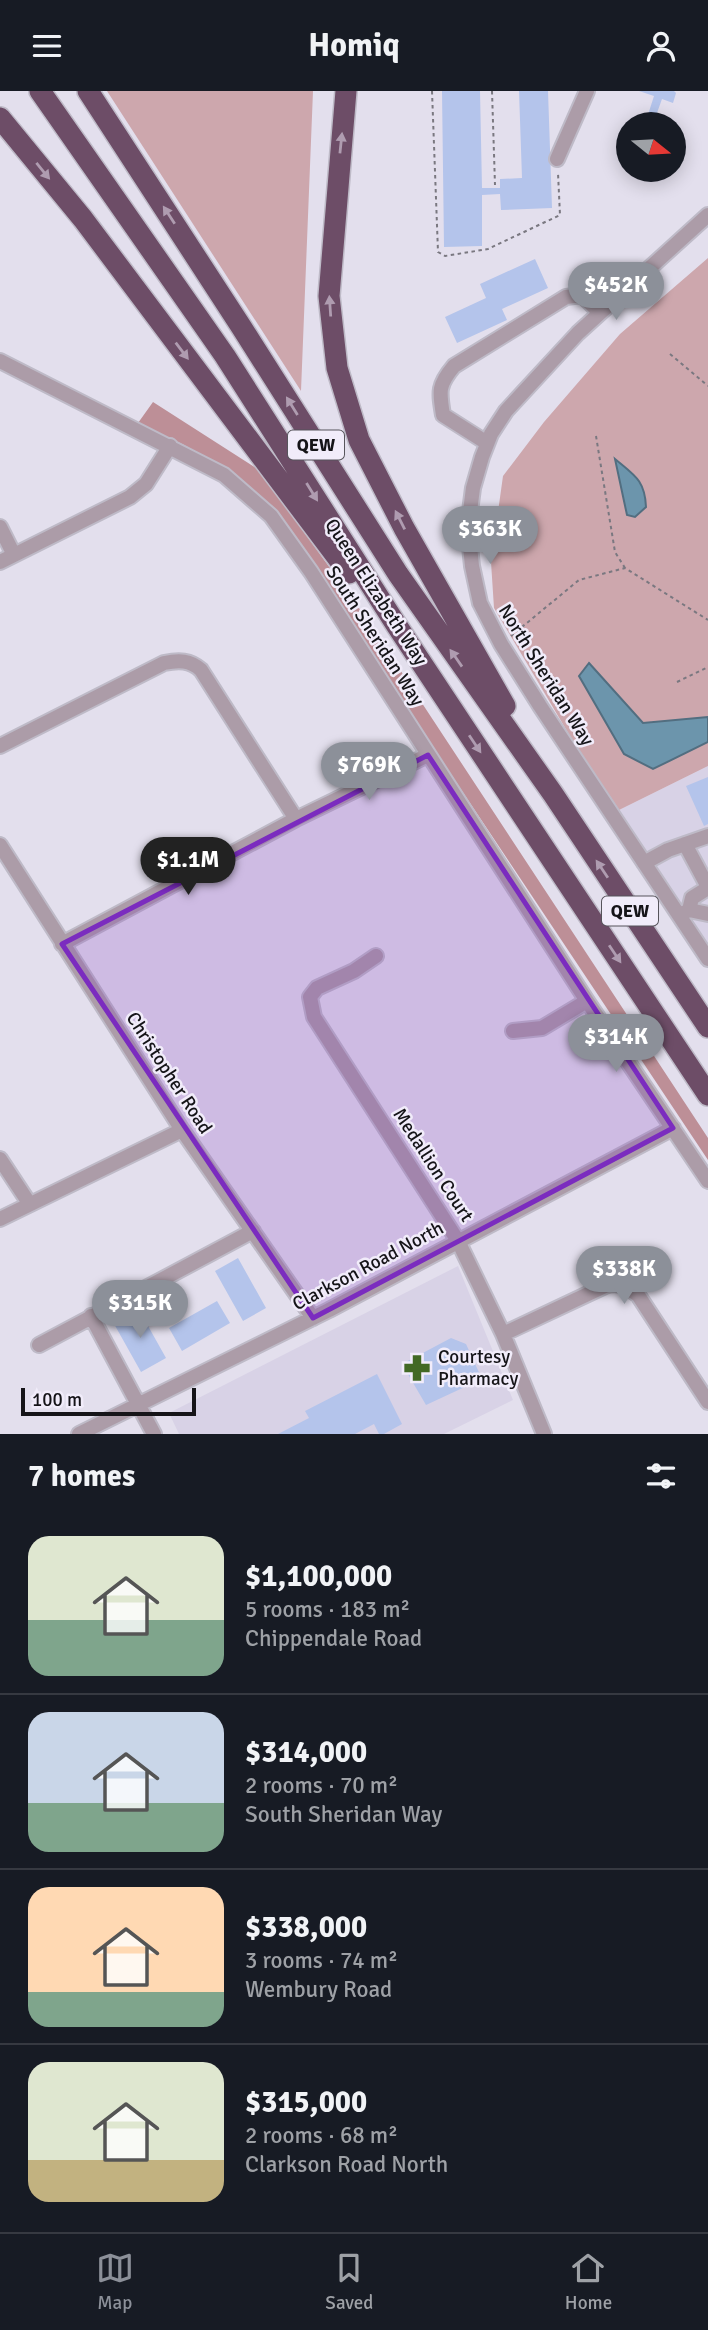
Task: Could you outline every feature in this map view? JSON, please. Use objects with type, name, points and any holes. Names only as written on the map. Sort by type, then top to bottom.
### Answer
[{"type":"highway","name":"Queen Elizabeth Way","points":[[40,91],[225,356],[397,626],[708,1095]]},
{"type":"highway","name":"Queen Elizabeth Way","points":[[88,91],[398,574],[553,794],[708,1027]]},
{"type":"highway","points":[[346,91],[330,296],[337,368],[359,440],[404,528],[553,794]]},
{"type":"highway","points":[[0,118],[83,219],[374,608],[397,626]]},
{"type":"street","points":[[557,159],[587,91]]},
{"type":"street","name":"North Sheridan Way","points":[[708,215],[600,313],[506,411],[487,443],[473,488],[468,527],[472,566],[480,603],[501,644],[644,863],[685,913],[708,959]]},
{"type":"street","points":[[487,443],[443,415],[439,394],[442,380],[454,366],[566,297],[582,295],[600,313]]},
{"type":"street","name":"South Sheridan Way","points":[[0,361],[225,475],[271,516],[311,572],[587,1001],[708,1181]]},
{"type":"street","points":[[0,527],[7,559],[130,497],[146,484],[170,446]]},
{"type":"street","points":[[0,746],[164,663],[178,660],[194,663],[296,820]]},
{"type":"street","points":[[62,943],[296,820],[428,755]]},
{"type":"street","points":[[644,863],[708,836]]},
{"type":"street","points":[[685,844],[708,888],[692,898],[685,913],[708,914]]},
{"type":"street","name":"Christopher Road","points":[[0,845],[183,1130],[313,1318]]},
{"type":"street","name":"Medallion Court","points":[[376,956],[354,971],[317,988],[310,997],[310,1006],[314,1017],[458,1241],[502,1334],[544,1434]]},
{"type":"street","points":[[513,1031],[542,1028],[587,1001]]},
{"type":"street","name":"Clarkson Road North","points":[[79,1434],[313,1318],[673,1128]]},
{"type":"street","points":[[0,1219],[183,1130]]},
{"type":"street","points":[[0,1159],[29,1203]]},
{"type":"street","points":[[38,1345],[253,1231]]},
{"type":"street","points":[[502,1334],[605,1286],[613,1283],[625,1285],[638,1295],[708,1402]]},
{"type":"street","points":[[92,1316],[154,1434]]},
{"type":"path","points":[[432,91],[435,229],[440,254],[445,256],[488,249],[560,215],[557,159]]},
{"type":"path","points":[[492,91],[495,185]]},
{"type":"path","points":[[670,354],[708,386]]},
{"type":"path","points":[[596,436],[615,552],[625,568],[708,619]]},
{"type":"path","points":[[501,644],[579,580],[625,568]]},
{"type":"path","points":[[677,682],[708,667]]},
{"type":"highlighted area","points":[[428,755],[673,1128],[313,1318],[62,944]]},
{"type":"shaded area","points":[[107,91],[313,91],[301,391]]},
{"type":"shaded area","points":[[708,258],[708,766],[615,812],[494,608],[491,562],[503,476],[544,422],[620,334]]},
{"type":"shaded area","points":[[153,402],[259,470],[364,615],[708,1138],[708,1160],[290,529],[266,501],[231,471],[138,423]]},
{"type":"shaded area","points":[[708,766],[708,961],[615,812]]},
{"type":"shaded area","points":[[458,1266],[513,1400],[444,1434],[179,1434],[169,1413]]},
{"type":"water","points":[[615,459],[641,484],[646,507],[635,517],[627,515]]},
{"type":"water","points":[[589,663],[643,723],[708,717],[708,742],[653,769],[624,754],[579,676]]},
{"type":"building","points":[[442,91],[480,91],[482,188],[500,188],[500,179],[522,178],[519,91],[548,91],[552,208],[501,210],[500,194],[482,195],[482,246],[444,247]]},
{"type":"building","points":[[639,91],[676,93],[673,103],[662,99],[657,112],[649,112],[654,96]]},
{"type":"building","points":[[535,259],[548,288],[502,309],[507,320],[457,343],[445,317],[486,298],[480,284]]},
{"type":"building","points":[[708,777],[708,824],[704,826],[686,786]]},
{"type":"building","points":[[238,1258],[266,1308],[243,1321],[215,1271]]},
{"type":"building","points":[[217,1301],[230,1323],[182,1351],[169,1328]]},
{"type":"building","points":[[138,1308],[166,1358],[141,1372],[113,1322]]},
{"type":"building","points":[[451,1338],[466,1344],[482,1379],[426,1405],[402,1364]]},
{"type":"building","points":[[377,1374],[402,1424],[384,1434],[379,1434],[374,1424],[355,1434],[278,1434],[309,1418],[305,1411]]},
{"type":"place","name":"Courtesy Pharmacy","points":[[417,1368]]}]
